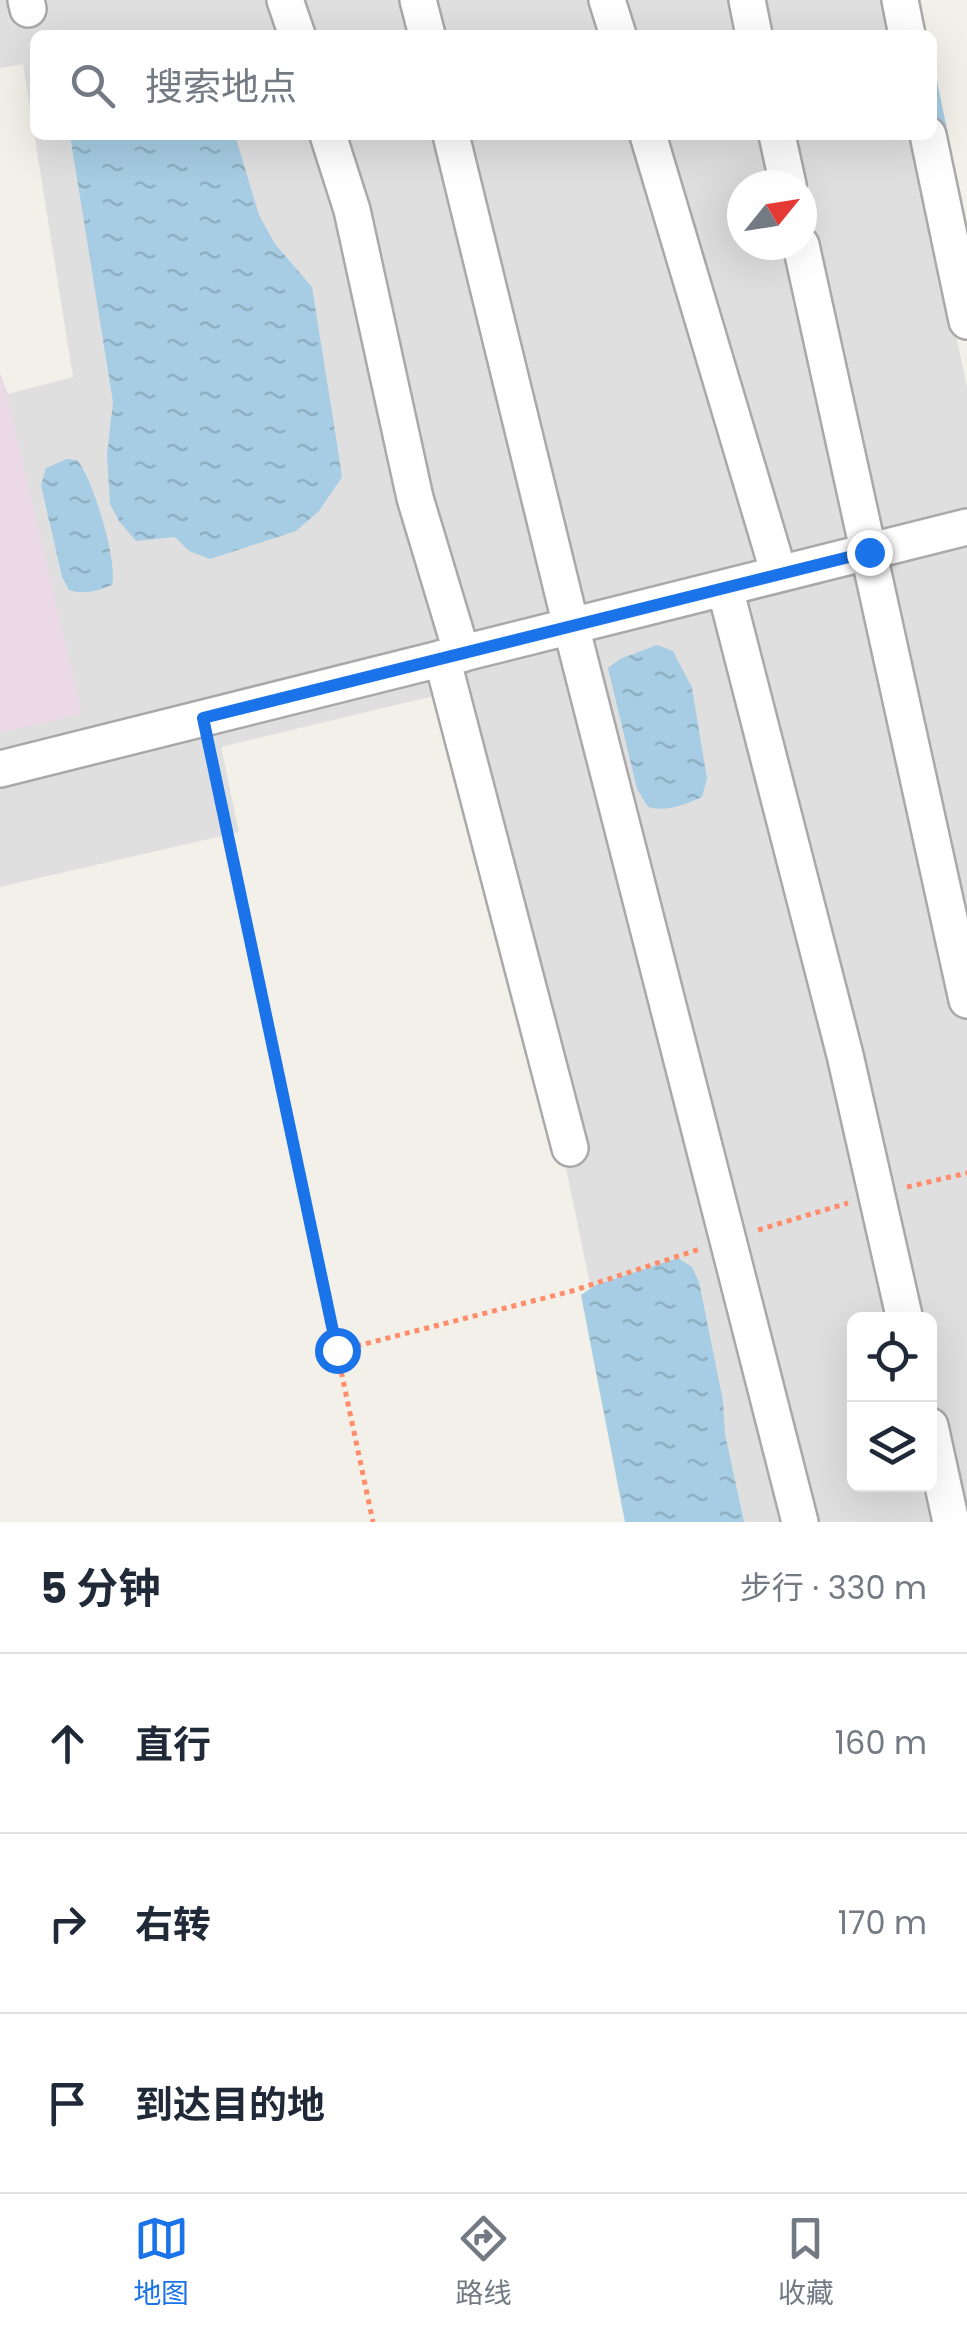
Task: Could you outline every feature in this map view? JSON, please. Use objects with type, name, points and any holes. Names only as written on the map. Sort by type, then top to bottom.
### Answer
[{"type":"street","points":[[286,0],[295,30]]},
{"type":"street","points":[[418,0],[426,30]]},
{"type":"street","points":[[607,0],[616,30]]},
{"type":"street","points":[[746,0],[753,30]]},
{"type":"street","points":[[900,0],[906,30]]},
{"type":"street","points":[[330,140],[352,210],[415,498],[570,1148]]},
{"type":"street","points":[[452,140],[571,626],[800,1522]]},
{"type":"street","points":[[649,140],[779,574]]},
{"type":"street","points":[[777,140],[784,170]]},
{"type":"street","points":[[929,140],[967,321]]},
{"type":"street","points":[[804,260],[967,1000]]},
{"type":"street","points":[[0,769],[967,528]]},
{"type":"street","points":[[725,588],[845,1055],[903,1312]]},
{"type":"street","points":[[937,1458],[951,1522]]},
{"type":"path","points":[[203,718],[373,1522]]},
{"type":"path","points":[[337,1350],[572,1291],[876,1194],[967,1173]]},
{"type":"shaded area","points":[[0,0],[886,0],[892,30],[30,30],[30,108],[23,64],[0,68]]},
{"type":"shaded area","points":[[35,140],[915,140],[967,387],[967,1522],[639,1522],[467,688],[221,747],[239,832],[0,887],[0,373],[8,394],[73,377]]},
{"type":"shaded area","points":[[0,373],[82,714],[0,733]]},
{"type":"water","points":[[71,140],[236,140],[259,215],[275,244],[312,287],[342,477],[319,511],[296,531],[210,559],[189,551],[175,537],[136,541],[110,504],[107,455],[113,402]]},
{"type":"water","points":[[67,459],[77,460],[90,484],[111,558],[112,585],[90,592],[69,590],[62,577],[41,485],[46,468]]},
{"type":"water","points":[[657,645],[673,651],[692,688],[707,779],[702,797],[662,809],[648,807],[637,789],[608,668],[620,659]]},
{"type":"water","points":[[678,1258],[692,1267],[699,1282],[744,1522],[625,1522],[581,1295],[596,1285]]},
{"type":"waterway","points":[[937,101],[944,135]]},
{"type":"route","points":[[337,1350],[203,718],[869,552]]}]
